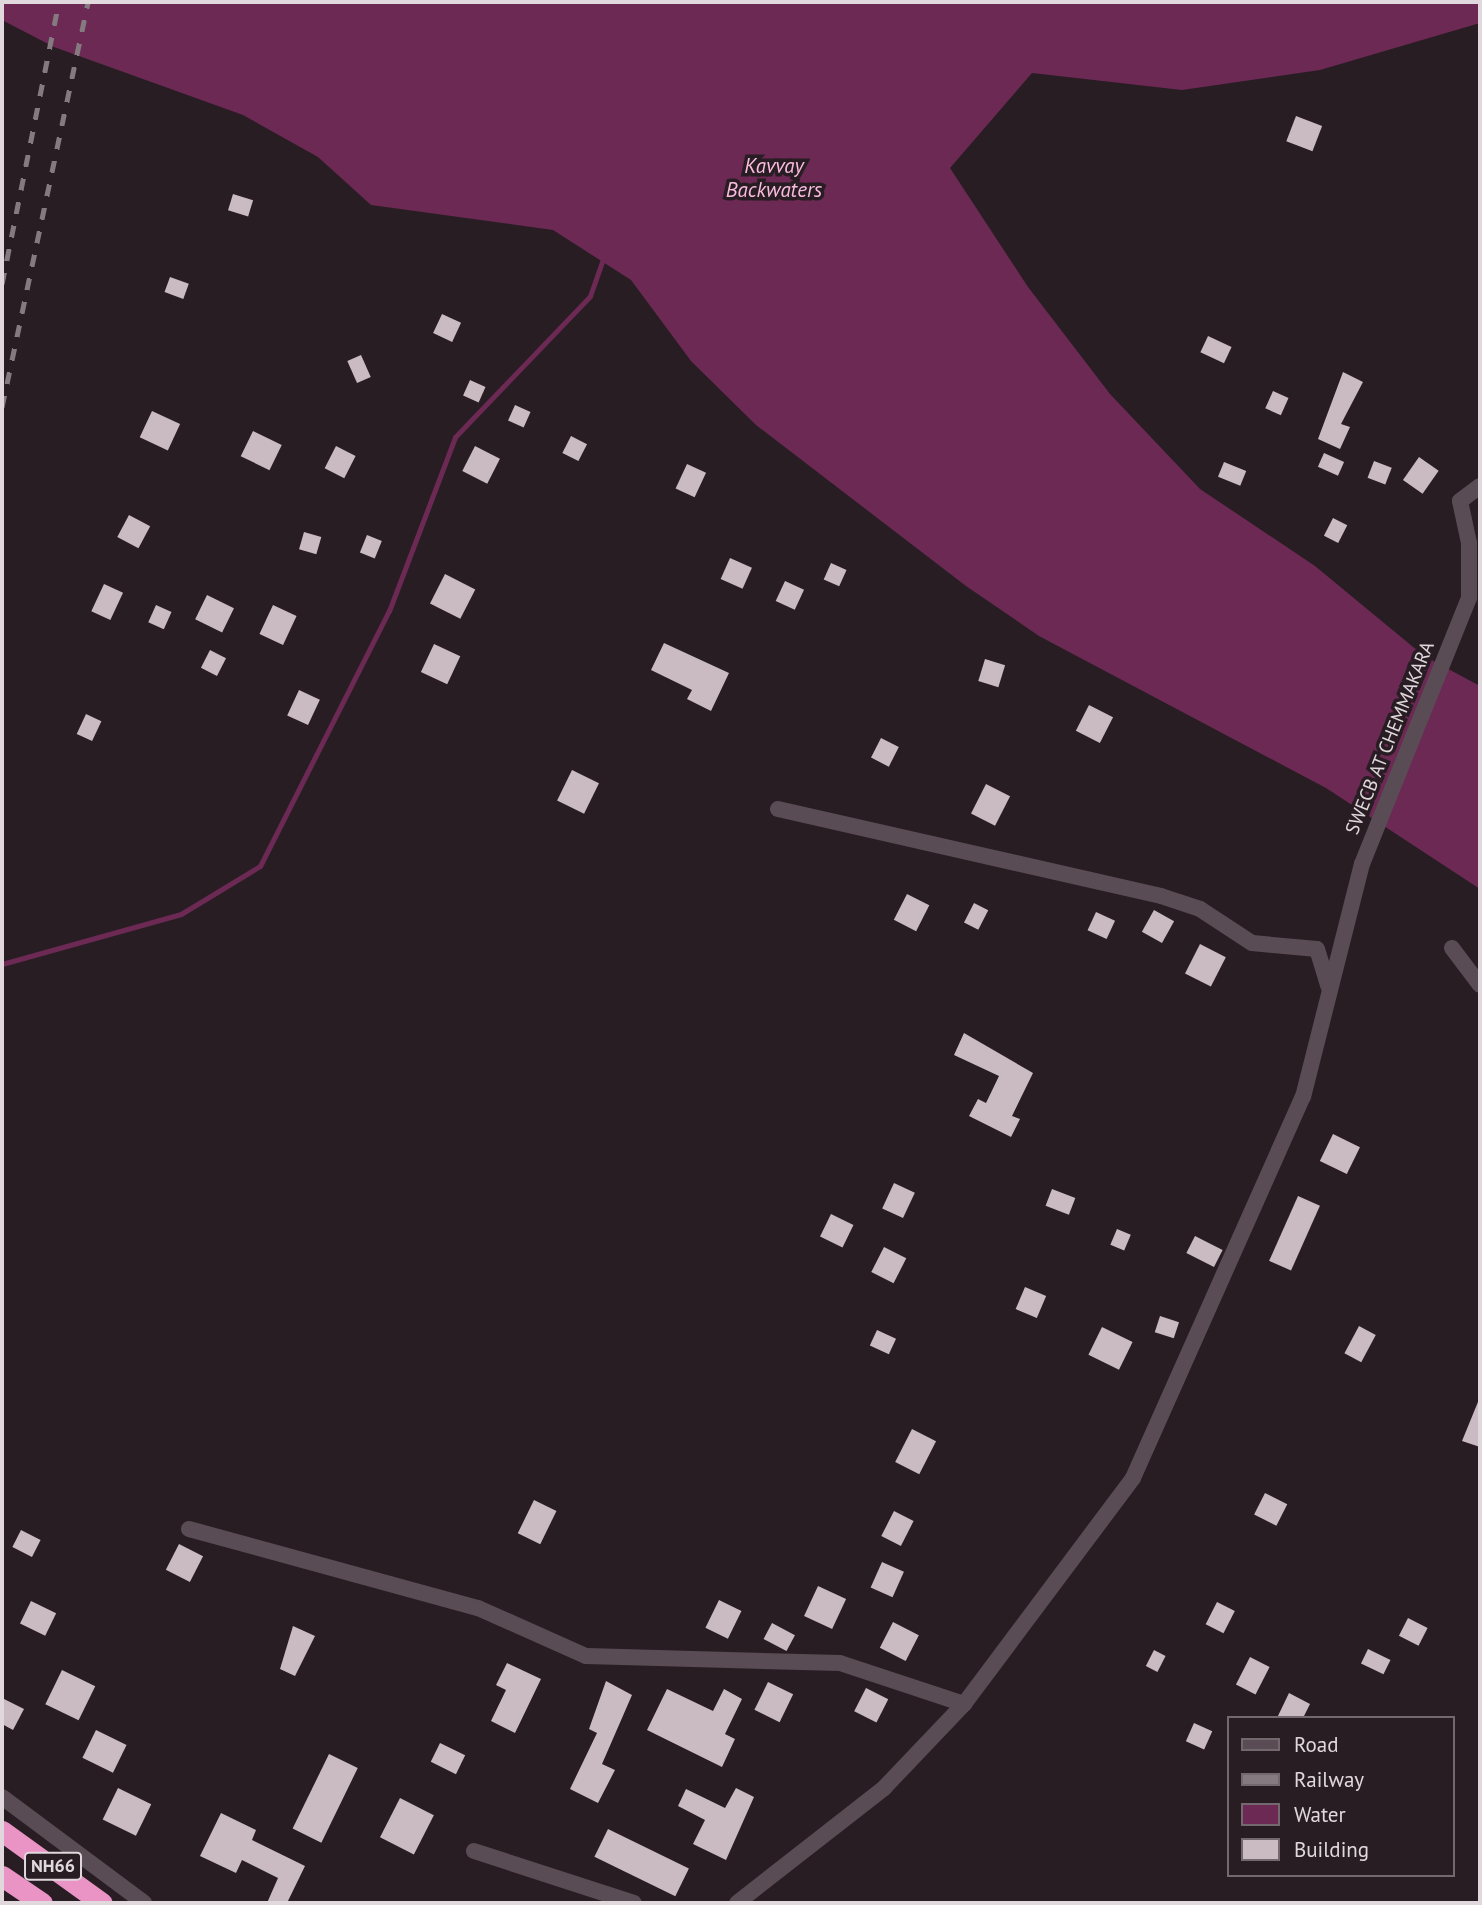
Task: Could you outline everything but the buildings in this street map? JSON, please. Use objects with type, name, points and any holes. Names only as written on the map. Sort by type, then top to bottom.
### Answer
[{"type":"highway","name":"NH66","points":[[2,1831],[102,1903]]},
{"type":"highway","name":"NH66","points":[[2,1876],[42,1903]]},
{"type":"street","name":"SWECB AT CHEMMAKARA","points":[[737,1903],[884,1788],[964,1704],[1133,1478],[1303,1097],[1328,986],[1362,864],[1469,598],[1469,543],[1460,501],[1480,486]]},
{"type":"street","points":[[778,809],[1161,896],[1200,909],[1252,943],[1317,949],[1328,986]]},
{"type":"street","points":[[1452,948],[1480,985]]},
{"type":"street","points":[[189,1529],[478,1608],[586,1656],[840,1662],[964,1704]]},
{"type":"street","points":[[2,1797],[144,1903]]},
{"type":"street","points":[[474,1851],[634,1903]]},
{"type":"water","name":"Kavvay Backwaters","points":[[2,2],[1480,2],[1480,23],[1320,70],[1182,90],[1032,73],[950,168],[1028,287],[1110,394],[1200,489],[1315,566],[1424,656],[1480,686],[1480,889],[1326,788],[1039,636],[966,586],[756,425],[691,361],[631,280],[553,230],[371,205],[318,157],[243,115],[54,47],[2,20]]},
{"type":"waterway","points":[[2,964],[181,914],[260,866],[389,611],[455,437],[590,296],[604,256]]},
{"type":"railway","points":[[2,284],[59,2]]},
{"type":"railway","points":[[2,407],[88,2]]}]
